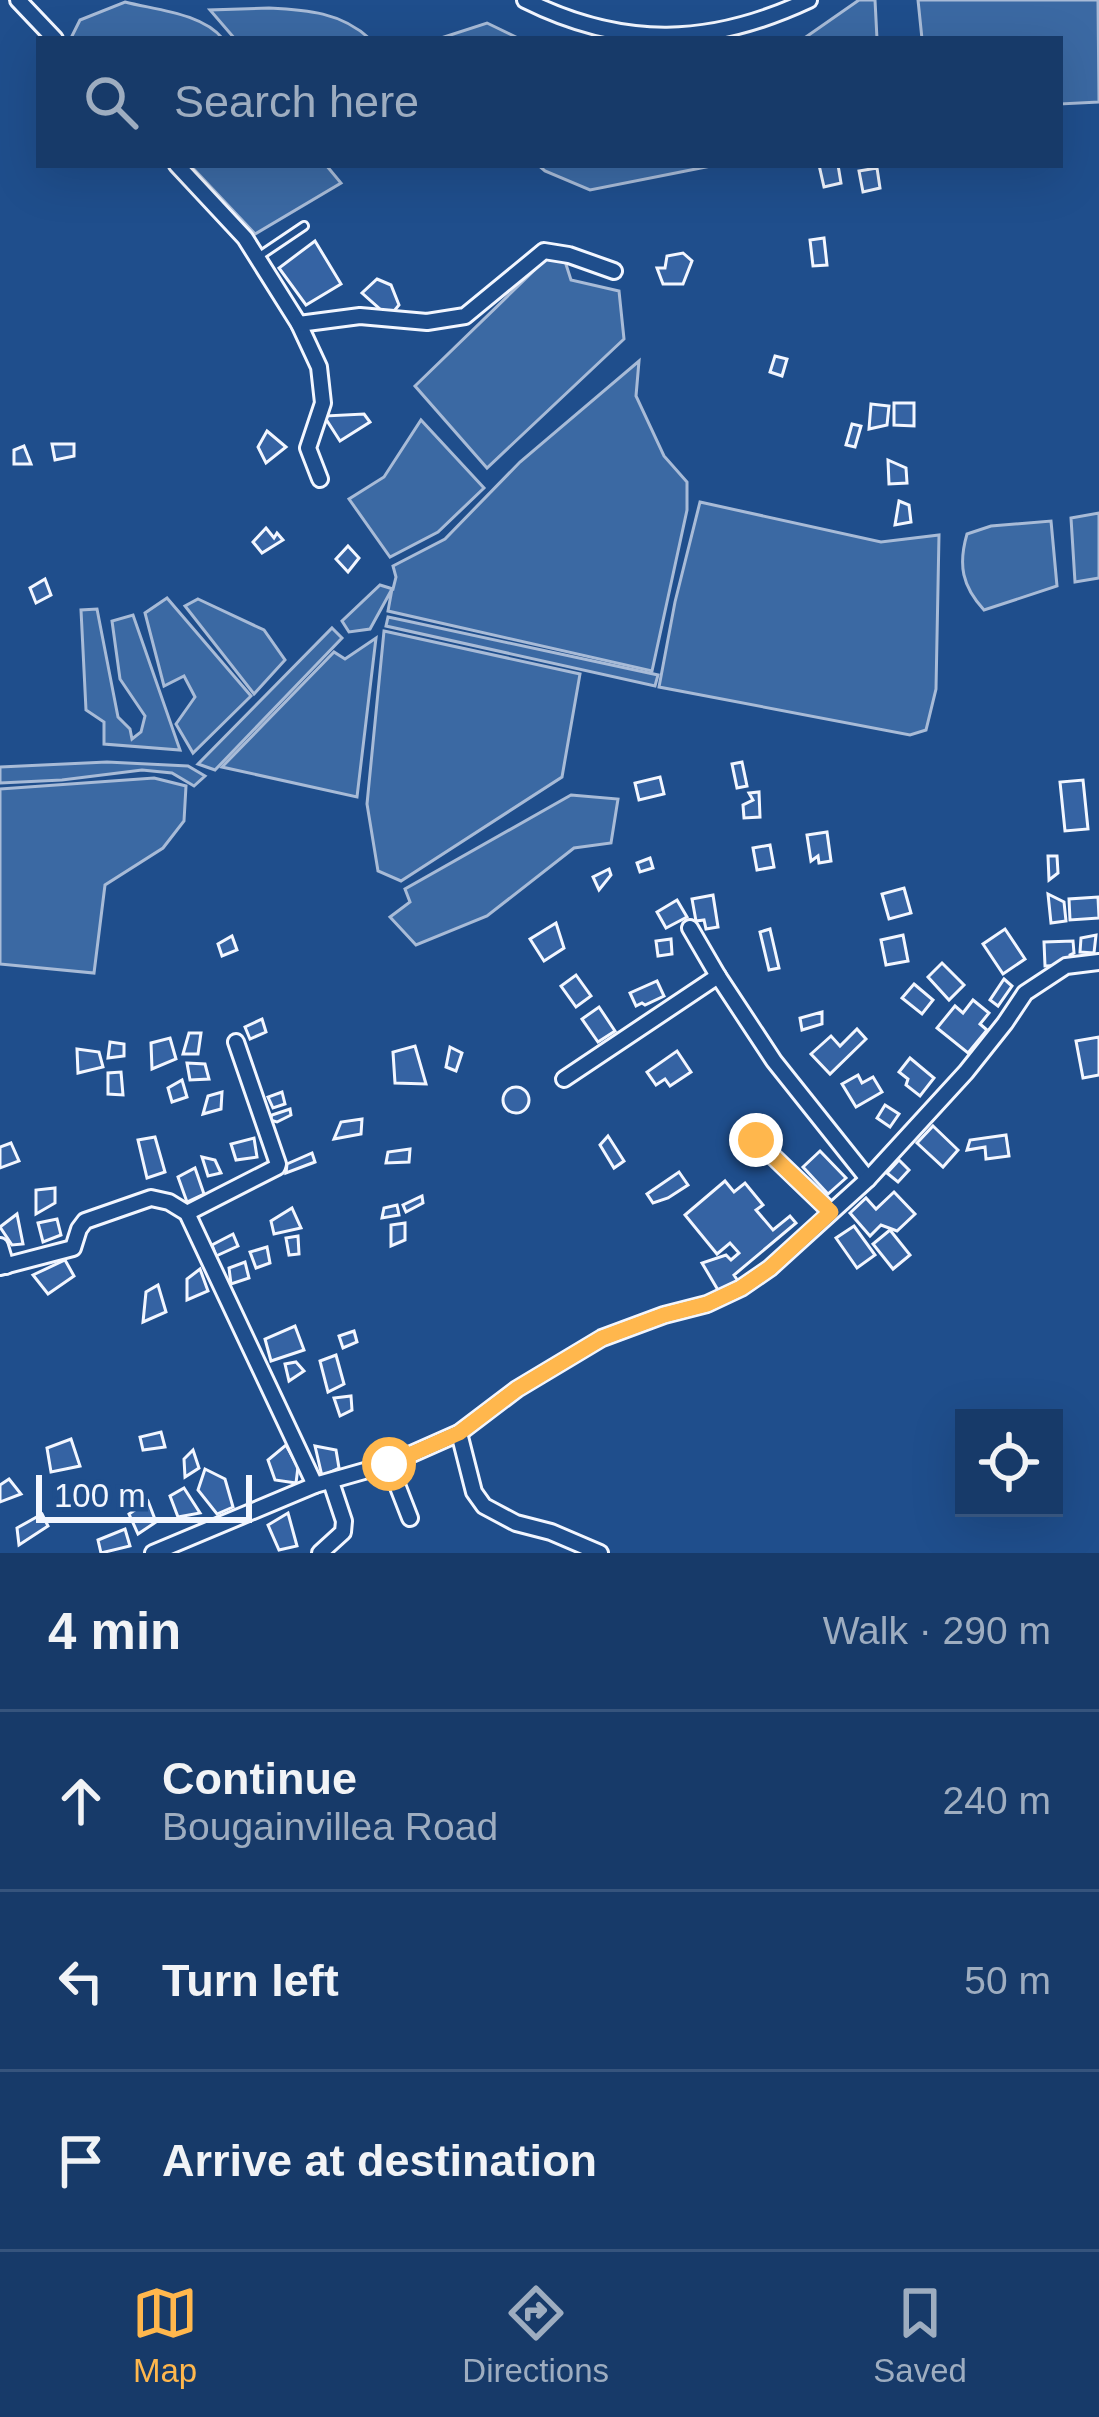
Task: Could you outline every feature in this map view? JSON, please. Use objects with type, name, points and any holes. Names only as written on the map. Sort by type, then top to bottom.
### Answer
[{"type":"street","points":[[18,0],[53,36]]},
{"type":"street","points":[[525,0],[584,26],[639,36]]},
{"type":"street","points":[[686,36],[763,19],[809,0]]},
{"type":"street","points":[[180,168],[245,238],[319,367],[323,403],[308,448],[320,479]]},
{"type":"street","points":[[298,324],[360,316],[427,322],[465,316],[544,251],[614,271]]},
{"type":"street","points":[[690,928],[774,1061],[868,1179]]},
{"type":"street","points":[[153,1553],[459,1433],[517,1389],[602,1338],[741,1288],[770,1268],[868,1179],[966,1072],[1025,993],[1066,966],[1099,962]]},
{"type":"street","points":[[564,1079],[718,976]]},
{"type":"street","points":[[187,1213],[278,1164],[236,1042]]},
{"type":"street","points":[[756,1140],[831,1212]]},
{"type":"street","points":[[0,1246],[3,1266],[74,1248],[86,1221],[151,1198],[187,1213],[344,1521],[343,1532],[320,1553]]},
{"type":"street","points":[[459,1433],[474,1492],[484,1506],[516,1523],[599,1553]]},
{"type":"street","points":[[389,1464],[410,1518]]},
{"type":"street","points":[[548,1553],[550,1532]]},
{"type":"lane","points":[[258,257],[304,226]]},
{"type":"water","points":[[859,0],[875,0],[877,36],[807,36]]},
{"type":"water","points":[[918,0],[1098,0],[1099,102],[1063,104],[1063,36],[922,36]]},
{"type":"water","points":[[125,2],[191,18],[220,36],[72,36],[80,20]]},
{"type":"water","points":[[210,10],[310,12],[335,18],[366,36],[232,36]]},
{"type":"water","points":[[487,23],[514,36],[447,36]]},
{"type":"water","points":[[193,168],[328,168],[341,183],[255,234]]},
{"type":"water","points":[[542,168],[701,168],[590,190]]},
{"type":"water","points":[[550,255],[564,258],[571,280],[619,291],[624,339],[487,468],[415,386]]},
{"type":"water","points":[[639,361],[636,396],[664,456],[687,482],[687,510],[652,671],[388,611],[392,589],[370,629],[349,632],[342,621],[380,585],[393,589],[393,566],[445,539],[520,462]]},
{"type":"water","points":[[421,420],[484,488],[438,532],[390,557],[349,499],[384,477]]},
{"type":"water","points":[[700,502],[881,542],[939,535],[936,689],[926,730],[910,735],[659,687]]},
{"type":"water","points":[[1099,513],[1099,578],[1075,582],[1071,518]]},
{"type":"water","points":[[1051,521],[1057,586],[984,610],[964,575],[967,534],[991,526]]},
{"type":"water","points":[[167,598],[251,696],[193,753],[176,724],[195,697],[184,676],[164,686],[145,613]]},
{"type":"water","points":[[198,599],[264,630],[285,660],[254,694],[185,606]]},
{"type":"water","points":[[97,609],[118,717],[130,729],[132,739],[141,732],[145,716],[120,679],[112,621],[133,615],[180,750],[104,744],[104,722],[86,710],[81,610]]},
{"type":"water","points":[[388,617],[658,675],[655,686],[386,626]]},
{"type":"water","points":[[332,628],[342,638],[215,770],[198,764]]},
{"type":"water","points":[[384,631],[580,674],[562,777],[401,881],[378,871],[367,804]]},
{"type":"water","points":[[376,638],[357,797],[222,767],[334,652],[345,659]]},
{"type":"water","points":[[107,762],[188,766],[205,776],[194,786],[172,773],[142,770],[0,783],[0,767]]},
{"type":"water","points":[[154,778],[186,786],[184,821],[163,848],[105,885],[94,973],[0,964],[0,789]]},
{"type":"water","points":[[571,795],[618,799],[611,843],[574,848],[487,916],[416,945],[390,917],[410,902],[405,889]]},
{"type":"building","points":[[820,168],[838,168],[841,183],[824,187]]},
{"type":"building","points":[[877,168],[880,188],[863,192],[859,171]]},
{"type":"building","points":[[824,238],[827,265],[813,266],[810,240]]},
{"type":"building","points":[[315,241],[341,284],[306,305],[279,268]]},
{"type":"building","points":[[683,253],[692,261],[683,284],[663,284],[657,268],[665,268],[667,256]]},
{"type":"building","points":[[377,279],[391,285],[399,305],[389,317],[362,293]]},
{"type":"building","points":[[775,356],[787,359],[782,376],[770,372]]},
{"type":"building","points":[[894,403],[914,403],[914,426],[894,425]]},
{"type":"building","points":[[871,404],[889,406],[887,425],[869,429]]},
{"type":"building","points":[[364,414],[370,422],[340,441],[324,416]]},
{"type":"building","points":[[852,424],[861,426],[855,447],[846,445]]},
{"type":"building","points":[[267,431],[286,447],[266,463],[258,447]]},
{"type":"building","points":[[52,444],[74,444],[74,456],[55,460]]},
{"type":"building","points":[[24,446],[31,464],[14,464],[14,450]]},
{"type":"building","points":[[888,460],[906,468],[907,483],[889,484]]},
{"type":"building","points":[[899,501],[909,505],[911,522],[895,525]]},
{"type":"building","points":[[266,528],[283,540],[262,553],[253,542]]},
{"type":"building","points":[[348,546],[359,558],[348,572],[336,559]]},
{"type":"building","points":[[45,579],[51,595],[36,603],[30,588]]},
{"type":"building","points":[[742,762],[747,786],[737,788],[732,764]]},
{"type":"building","points":[[660,777],[664,794],[639,800],[635,783]]},
{"type":"building","points":[[1083,780],[1088,829],[1065,831],[1060,782]]},
{"type":"building","points":[[759,792],[760,817],[744,818],[743,805],[753,800],[749,793]]},
{"type":"building","points":[[827,832],[831,861],[819,863],[818,856],[811,861],[807,835]]},
{"type":"building","points":[[770,845],[774,867],[757,870],[753,848]]},
{"type":"building","points":[[1048,856],[1057,856],[1058,873],[1049,880]]},
{"type":"building","points":[[650,858],[653,868],[640,872],[637,863]]},
{"type":"building","points":[[609,869],[611,875],[599,890],[593,877]]},
{"type":"building","points":[[904,888],[911,913],[889,919],[882,894]]},
{"type":"building","points":[[1048,894],[1064,902],[1066,921],[1051,923]]},
{"type":"building","points":[[713,895],[718,927],[706,929],[704,920],[696,921],[692,899]]},
{"type":"building","points":[[1098,897],[1099,918],[1070,920],[1069,899]]},
{"type":"building","points":[[677,900],[687,917],[666,928],[657,912]]},
{"type":"building","points":[[556,923],[564,948],[544,961],[530,939]]},
{"type":"building","points":[[770,929],[779,968],[769,970],[760,932]]},
{"type":"building","points":[[1005,929],[1025,959],[1003,974],[983,944]]},
{"type":"building","points":[[903,935],[908,961],[886,965],[881,940]]},
{"type":"building","points":[[1096,935],[1094,953],[1080,952],[1081,938]]},
{"type":"building","points":[[232,936],[237,950],[222,956],[218,944]]},
{"type":"building","points":[[671,939],[672,954],[658,956],[656,941]]},
{"type":"building","points":[[1073,941],[1070,965],[1045,966],[1044,942]]},
{"type":"building","points":[[942,963],[964,985],[949,1000],[928,977]]},
{"type":"building","points":[[576,975],[591,996],[576,1007],[561,986]]},
{"type":"building","points":[[1004,979],[1012,986],[998,1006],[990,1000]]},
{"type":"building","points":[[657,981],[664,996],[636,1006],[630,993]]},
{"type":"building","points":[[914,984],[933,1000],[922,1014],[902,998]]},
{"type":"building","points":[[973,1000],[989,1013],[980,1024],[987,1030],[968,1053],[937,1028],[955,1006],[963,1013]]},
{"type":"building","points":[[599,1007],[615,1031],[598,1042],[582,1019]]},
{"type":"building","points":[[822,1012],[822,1024],[802,1030],[800,1018]]},
{"type":"building","points":[[262,1019],[266,1032],[250,1039],[245,1027]]},
{"type":"building","points":[[857,1029],[866,1039],[830,1074],[811,1054],[831,1036],[840,1046]]},
{"type":"building","points":[[189,1033],[201,1033],[198,1054],[183,1054]]},
{"type":"building","points":[[1099,1037],[1099,1075],[1083,1078],[1076,1041]]},
{"type":"building","points":[[170,1038],[176,1059],[152,1069],[151,1043]]},
{"type":"building","points":[[110,1042],[124,1044],[124,1056],[108,1058]]},
{"type":"building","points":[[415,1046],[426,1084],[395,1083],[393,1052]]},
{"type":"building","points":[[450,1047],[462,1053],[456,1071],[446,1067]]},
{"type":"building","points":[[77,1049],[99,1052],[103,1067],[78,1073]]},
{"type":"building","points":[[677,1051],[691,1072],[670,1086],[665,1079],[656,1085],[647,1072]]},
{"type":"building","points":[[910,1058],[934,1078],[920,1096],[899,1072]]},
{"type":"building","points":[[187,1063],[205,1064],[209,1079],[190,1080]]},
{"type":"building","points":[[121,1072],[123,1095],[108,1094],[108,1073]]},
{"type":"building","points":[[858,1075],[862,1083],[873,1077],[882,1092],[856,1107],[842,1084]]},
{"type":"building","points":[[182,1080],[187,1097],[172,1102],[168,1088]]},
{"type":"building","points":[[516,1087],[529,1100],[516,1113],[503,1100]]},
{"type":"building","points":[[222,1092],[221,1109],[203,1114],[208,1096]]},
{"type":"building","points":[[282,1092],[285,1104],[273,1108],[268,1097]]},
{"type":"building","points":[[885,1105],[899,1114],[890,1127],[877,1118]]},
{"type":"building","points":[[290,1109],[291,1115],[270,1120],[272,1115]]},
{"type":"building","points":[[362,1119],[361,1134],[334,1139],[341,1122]]},
{"type":"building","points":[[933,1126],[958,1150],[943,1167],[917,1143]]},
{"type":"building","points":[[1006,1135],[1009,1156],[986,1159],[985,1147],[967,1150],[970,1140]]},
{"type":"building","points":[[608,1136],[624,1161],[614,1168],[600,1145]]},
{"type":"building","points":[[155,1137],[165,1172],[147,1178],[138,1140]]},
{"type":"building","points":[[254,1138],[257,1157],[236,1160],[231,1144]]},
{"type":"building","points":[[11,1143],[19,1161],[0,1168],[0,1147]]},
{"type":"building","points":[[410,1149],[409,1162],[386,1163],[388,1152]]},
{"type":"building","points":[[820,1151],[846,1178],[828,1194],[803,1167]]},
{"type":"building","points":[[312,1153],[315,1162],[286,1173],[287,1164]]},
{"type":"building","points":[[202,1157],[215,1160],[221,1173],[208,1176]]},
{"type":"building","points":[[899,1160],[909,1170],[898,1182],[887,1173]]},
{"type":"building","points":[[195,1168],[204,1194],[187,1202],[178,1177]]},
{"type":"building","points":[[679,1172],[688,1185],[653,1203],[647,1194]]},
{"type":"building","points":[[725,1181],[734,1192],[745,1183],[763,1205],[756,1210],[773,1230],[790,1216],[796,1223],[734,1275],[738,1281],[718,1290],[702,1263],[726,1255],[731,1260],[739,1253],[730,1243],[717,1254],[685,1215]]},
{"type":"building","points":[[55,1188],[55,1203],[36,1214],[36,1190]]},
{"type":"building","points":[[894,1192],[915,1214],[897,1231],[881,1225],[870,1236],[850,1213],[866,1198],[876,1209]]},
{"type":"building","points":[[422,1196],[423,1203],[406,1212],[403,1205]]},
{"type":"building","points":[[397,1205],[399,1215],[382,1218],[384,1208]]},
{"type":"building","points":[[292,1208],[301,1228],[274,1234],[271,1221]]},
{"type":"building","points":[[17,1214],[23,1244],[12,1245],[0,1227]]},
{"type":"building","points":[[57,1219],[61,1235],[43,1242],[38,1223]]},
{"type":"building","points":[[405,1223],[405,1240],[391,1246],[391,1225]]},
{"type":"building","points":[[854,1226],[875,1255],[857,1268],[836,1238]]},
{"type":"building","points":[[890,1230],[910,1255],[893,1269],[873,1244]]},
{"type":"building","points":[[233,1234],[238,1246],[216,1256],[212,1245]]},
{"type":"building","points":[[298,1236],[299,1254],[289,1255],[286,1238]]},
{"type":"building","points":[[267,1247],[270,1263],[256,1268],[250,1252]]},
{"type":"building","points":[[65,1260],[74,1276],[48,1294],[33,1275]]},
{"type":"building","points":[[245,1262],[249,1278],[231,1284],[229,1268]]},
{"type":"building","points":[[200,1269],[208,1291],[187,1300],[187,1279]]},
{"type":"building","points":[[158,1285],[166,1312],[143,1322],[146,1292]]},
{"type":"building","points":[[295,1326],[304,1350],[271,1361],[265,1339]]},
{"type":"building","points":[[354,1331],[357,1342],[343,1348],[339,1336]]},
{"type":"building","points":[[336,1355],[344,1384],[328,1392],[320,1361]]},
{"type":"building","points":[[296,1362],[304,1371],[289,1381],[285,1364]]},
{"type":"building","points":[[351,1396],[352,1410],[340,1416],[334,1398]]},
{"type":"building","points":[[161,1432],[165,1447],[143,1450],[140,1437]]},
{"type":"building","points":[[71,1439],[80,1466],[51,1472],[47,1448]]},
{"type":"building","points":[[286,1445],[298,1467],[296,1483],[275,1480],[268,1460]]},
{"type":"building","points":[[315,1446],[336,1450],[339,1468],[322,1476]]},
{"type":"building","points":[[193,1450],[199,1468],[185,1477],[184,1459]]},
{"type":"building","points":[[205,1469],[225,1479],[233,1507],[217,1514],[198,1490]]},
{"type":"building","points":[[9,1479],[21,1494],[0,1502],[0,1485]]},
{"type":"building","points":[[184,1488],[200,1513],[178,1517],[170,1496]]},
{"type":"building","points":[[148,1501],[156,1522],[138,1534],[129,1514]]},
{"type":"building","points":[[288,1513],[297,1546],[279,1550],[268,1525]]},
{"type":"building","points":[[42,1514],[48,1526],[19,1545],[17,1528]]},
{"type":"building","points":[[125,1529],[130,1546],[101,1553],[98,1540]]},
{"type":"route","points":[[389,1464],[459,1433],[517,1389],[602,1338],[707,1304],[770,1268],[831,1212],[756,1140]]}]
